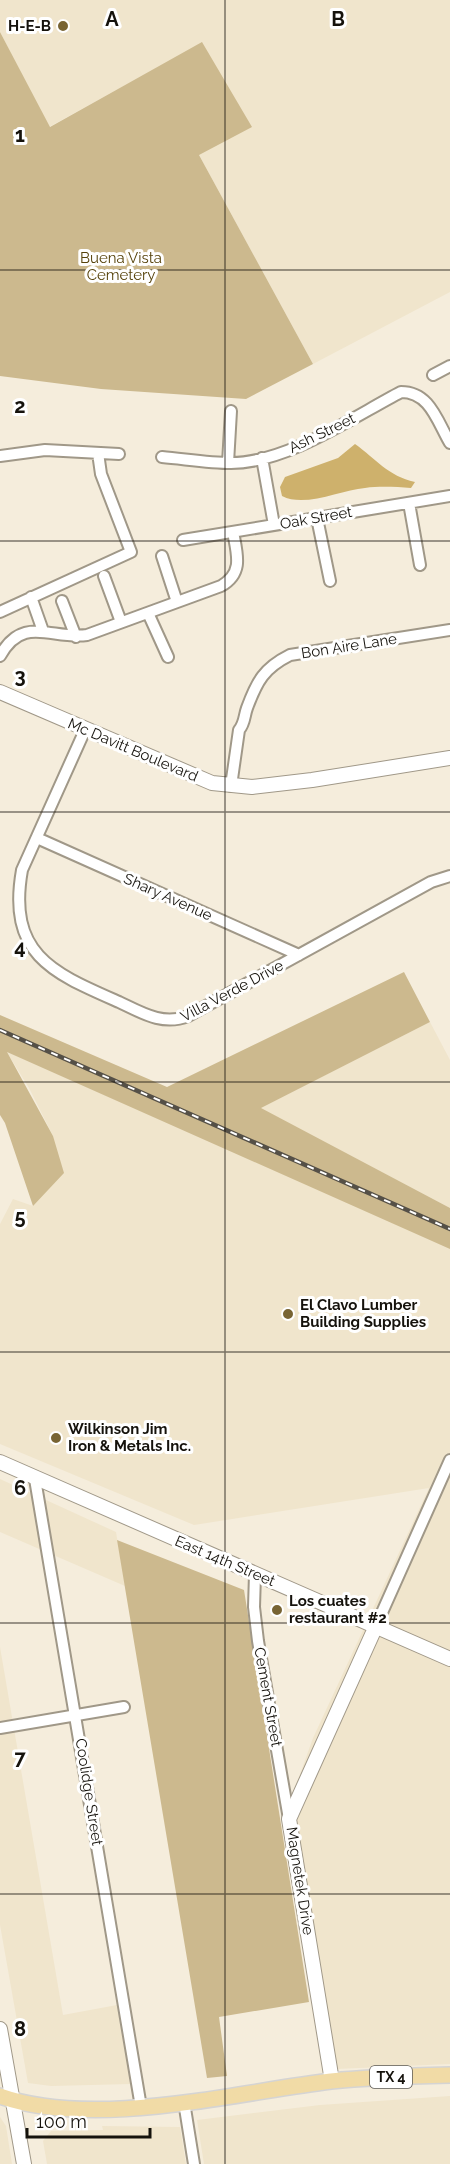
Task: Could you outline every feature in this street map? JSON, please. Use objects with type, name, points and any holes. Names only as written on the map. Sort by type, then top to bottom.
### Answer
[{"type":"main road","name":"TX 4","points":[[7,2098],[52,2108],[141,2107],[332,2081],[450,2075]]},
{"type":"street","points":[[433,375],[450,366]]},
{"type":"street","name":"Ash Street","points":[[162,457],[228,463],[262,458],[289,450],[401,392],[413,392],[426,400],[450,443]]},
{"type":"street","points":[[228,463],[231,411]]},
{"type":"street","points":[[0,456],[45,450],[118,454]]},
{"type":"street","points":[[0,612],[130,552],[100,474],[98,453]]},
{"type":"street","points":[[262,458],[274,525]]},
{"type":"street","name":"Oak Street","points":[[183,540],[450,496]]},
{"type":"street","points":[[410,502],[420,565]]},
{"type":"street","points":[[318,518],[330,581]]},
{"type":"street","points":[[0,656],[15,639],[27,632],[43,631],[76,637],[221,585],[235,576],[238,563],[233,532]]},
{"type":"street","points":[[162,556],[177,602]]},
{"type":"street","points":[[104,576],[121,622]]},
{"type":"street","points":[[31,597],[43,631]]},
{"type":"street","points":[[62,601],[76,637]]},
{"type":"street","points":[[148,612],[168,657]]},
{"type":"street","name":"Bon Aire Lane","points":[[231,786],[239,730],[244,724],[246,711],[263,674],[275,663],[290,656],[450,630]]},
{"type":"street","name":"Mc Davitt Boulevard","points":[[0,692],[194,777],[231,786],[252,787],[312,780],[450,758]]},
{"type":"street","name":"Villa Verde Drive","points":[[85,730],[22,870],[18,895],[20,913],[31,944],[40,959],[65,978],[166,1022],[177,1021],[431,882],[450,876]]},
{"type":"street","name":"Shary Avenue","points":[[37,838],[299,955]]},
{"type":"street","points":[[376,1626],[450,1460]]},
{"type":"street","name":"East 14th Street","points":[[0,1462],[450,1659]]},
{"type":"street","name":"Coolidge Street","points":[[35,1479],[141,2107]]},
{"type":"street","name":"Cement Street","points":[[255,1574],[254,1607],[258,1641],[289,1819]]},
{"type":"street","name":"Magnetek Drive","points":[[332,2081],[289,1819],[376,1626]]},
{"type":"street","points":[[0,1728],[124,1707]]},
{"type":"street","points":[[0,2029],[7,2098],[24,2164]]},
{"type":"street","points":[[184,2102],[194,2164]]},
{"type":"shaded area","points":[[0,0],[450,0],[450,292],[313,364],[199,155],[202,43],[49,127],[0,32]]},
{"type":"shaded area","points":[[355,444],[397,476],[415,482],[411,488],[355,489],[301,500],[282,496],[280,487],[285,477],[338,458]]},
{"type":"shaded area","points":[[430,1022],[450,1060],[450,1208],[260,1108]]},
{"type":"shaded area","points":[[6,1051],[450,1248],[450,2064],[337,2069],[290,1802],[313,1738],[429,1488],[194,1525],[0,1444],[0,1224],[13,1199],[33,1206],[53,1136],[29,1088]]},
{"type":"shaded area","points":[[0,1479],[116,1532],[125,1586],[0,1532]]},
{"type":"shaded area","points":[[0,1647],[63,2015],[117,2005],[131,2084],[51,2086],[28,2083],[0,1925]]},
{"type":"shaded area","points":[[450,2096],[450,2164],[204,2164],[197,2120],[320,2105]]},
{"type":"shaded area","points":[[0,2117],[6,2126],[12,2164],[0,2164]]},
{"type":"shaded area","points":[[102,2126],[180,2127],[186,2164],[47,2164],[43,2141],[51,2131],[103,2130]]},
{"type":"green space","name":"Buena Vista Cemetery","points":[[0,32],[50,127],[202,42],[252,127],[199,155],[313,364],[246,399],[101,389],[0,376]]},
{"type":"green space","points":[[404,972],[430,1022],[261,1108],[450,1208],[450,1249],[7,1052],[53,1136],[64,1173],[33,1206],[5,1123],[0,1115],[0,1015],[167,1087]]},
{"type":"green space","points":[[117,1540],[244,1590],[309,2002],[219,2017],[227,2076],[207,2078]]},
{"type":"railway","points":[[0,1030],[450,1229]]},
{"type":"place","name":"H-E-B","points":[[63,26]]},
{"type":"place","name":"El Clavo Lumber Building Supplies","points":[[288,1314]]},
{"type":"place","name":"Wilkinson Jim Iron & Metals Inc.","points":[[56,1438]]},
{"type":"place","name":"Los cuates restaurant #2","points":[[277,1610]]}]
